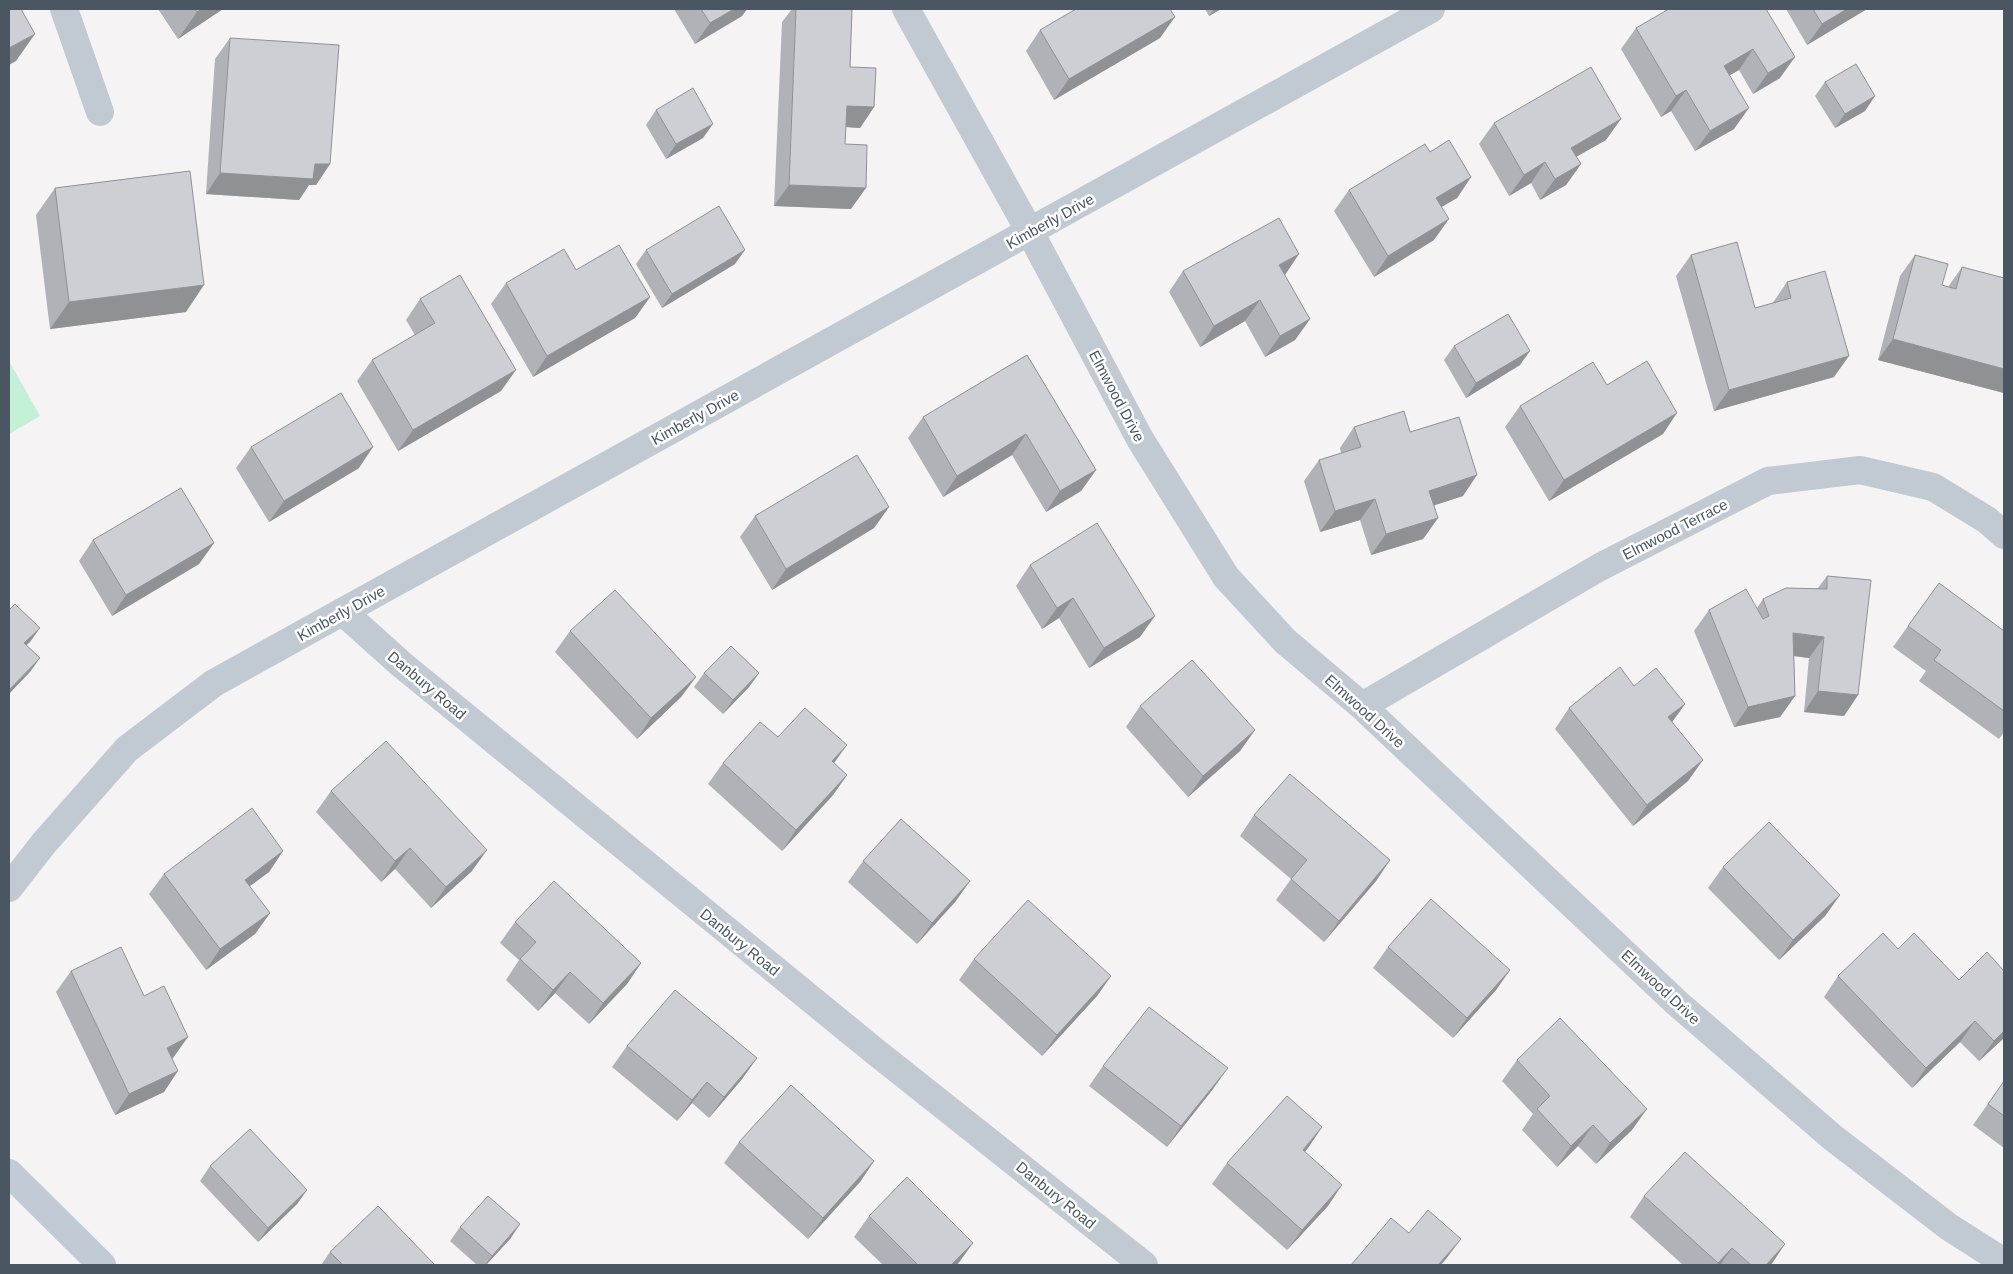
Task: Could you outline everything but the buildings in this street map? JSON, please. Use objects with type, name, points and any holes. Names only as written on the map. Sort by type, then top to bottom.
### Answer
[{"type":"main road","points":[[9,1173],[102,1265]]},
{"type":"street","points":[[64,9],[100,112]]},
{"type":"street","name":"Elmwood Drive","points":[[906,9],[1030,232],[1140,439],[1226,577],[1285,641],[1362,706],[1678,1003],[1832,1138],[1949,1227],[2004,1262]]},
{"type":"street","name":"Kimberly Drive","points":[[9,888],[44,843],[127,749],[214,683],[1431,9]]},
{"type":"street","name":"Elmwood Terrace","points":[[1362,706],[1600,567],[1768,481],[1860,470],[1933,487],[1987,520],[2004,535]]},
{"type":"street","name":"Danbury Road","points":[[342,612],[400,664],[794,986],[1144,1265]]},
{"type":"green space","points":[[9,361],[40,416],[9,434]]}]
